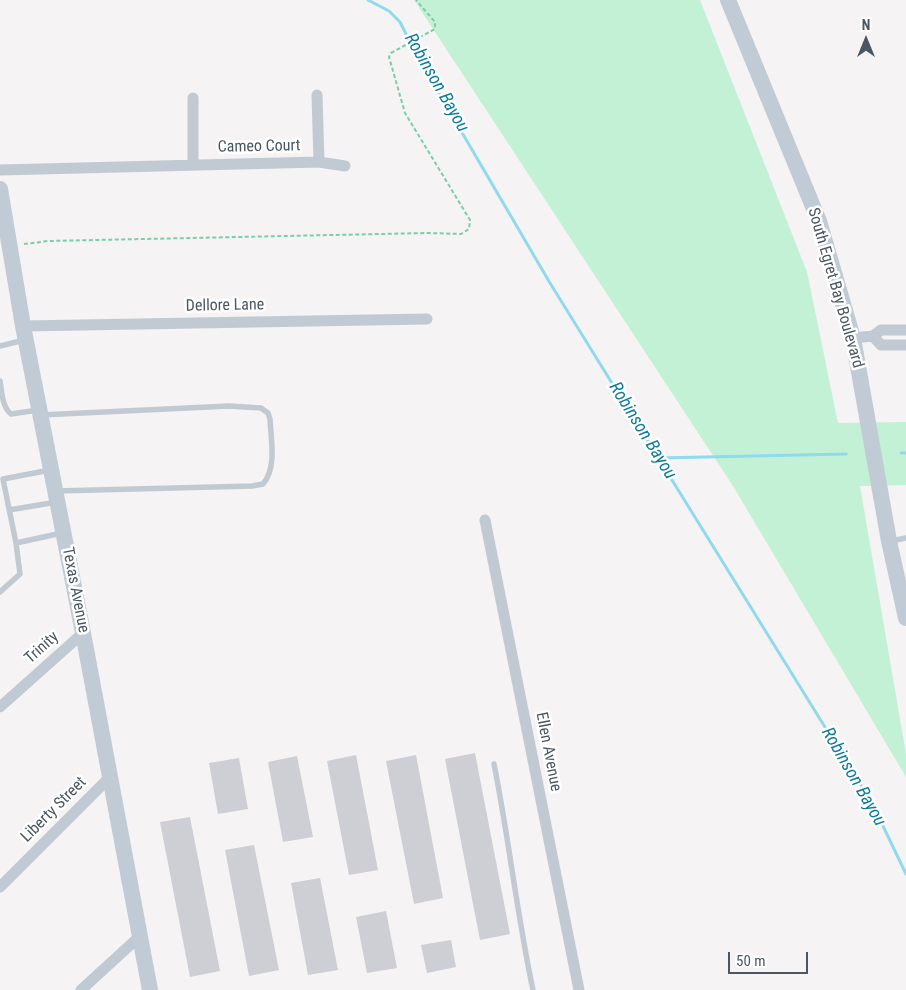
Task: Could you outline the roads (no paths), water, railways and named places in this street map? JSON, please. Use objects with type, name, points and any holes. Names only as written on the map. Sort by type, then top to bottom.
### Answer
[{"type":"street","name":"South Egret Bay Boulevard","points":[[728,0],[819,221],[853,338],[889,541],[906,618]]},
{"type":"street","name":"Cameo Court","points":[[0,170],[319,162],[317,95]]},
{"type":"street","points":[[193,98],[193,165]]},
{"type":"street","points":[[319,162],[344,166]]},
{"type":"street","name":"Texas Avenue","points":[[0,189],[3,227],[9,247],[41,412],[150,990]]},
{"type":"street","name":"Dellore Lane","points":[[25,332],[427,319]]},
{"type":"street","points":[[853,338],[873,336],[881,330],[906,330]]},
{"type":"street","points":[[873,336],[881,345],[906,344]]},
{"type":"street","name":"Ellen Avenue","points":[[485,520],[579,990]]},
{"type":"street","name":"Trinity","points":[[0,707],[83,632]]},
{"type":"street","name":"Liberty Street","points":[[0,887],[110,777]]},
{"type":"street","points":[[81,990],[140,936]]},
{"type":"lane","points":[[0,346],[25,332]]},
{"type":"lane","points":[[0,382],[5,406],[11,414],[228,406],[261,408],[268,412],[270,420],[272,470],[264,484],[57,496],[10,510]]},
{"type":"lane","points":[[0,592],[20,574],[10,510],[2,479],[52,470]]},
{"type":"lane","points":[[16,543],[64,532]]},
{"type":"lane","points":[[889,541],[906,538]]},
{"type":"lane","points":[[494,764],[523,942],[533,990]]},
{"type":"waterway","name":"Robinson Bayou","points":[[368,0],[389,11],[400,22],[416,54],[550,283],[872,803],[906,874]]},
{"type":"waterway","points":[[901,453],[906,453]]},
{"type":"waterway","points":[[659,458],[846,454]]}]
